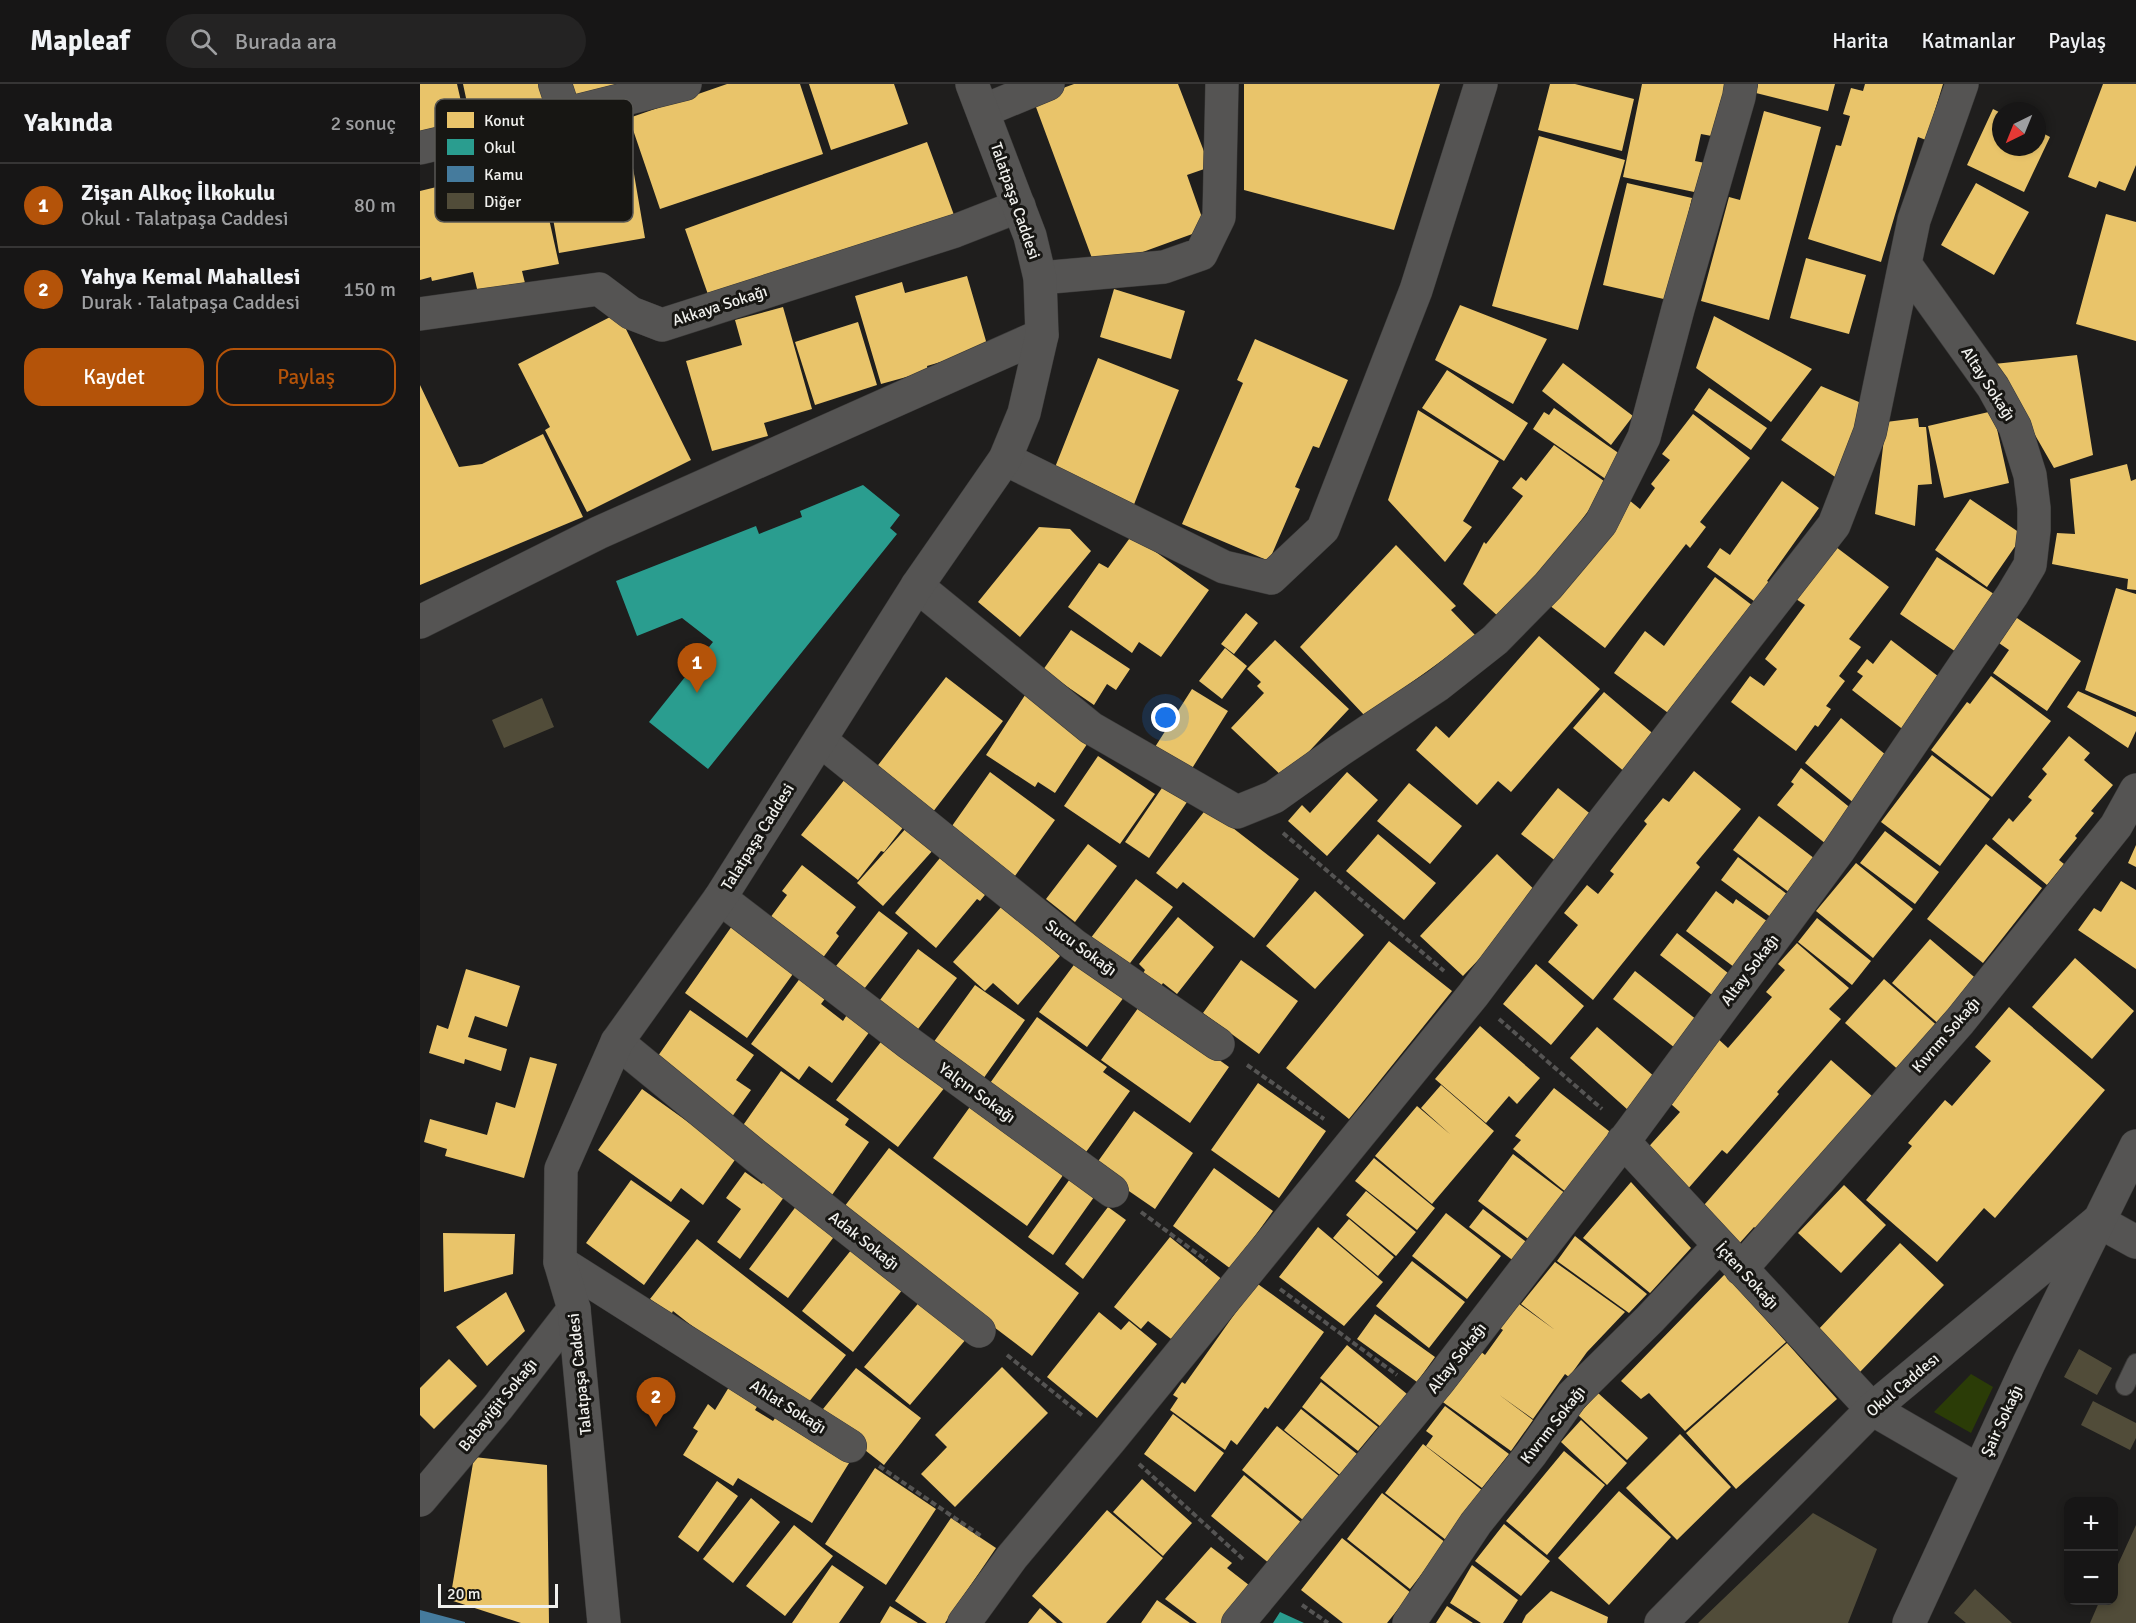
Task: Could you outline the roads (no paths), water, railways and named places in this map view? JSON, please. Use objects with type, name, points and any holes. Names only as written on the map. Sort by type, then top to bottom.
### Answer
[{"type":"street","points":[[560,99],[685,84]]},
{"type":"street","points":[[978,97],[1048,84]]},
{"type":"street","points":[[1040,278],[1164,267],[1201,254],[1219,217],[1222,84]]},
{"type":"street","points":[[1005,459],[1224,567],[1270,578],[1323,528],[1416,290],[1481,84]]},
{"type":"street","points":[[917,586],[1091,728],[1237,812],[1274,797],[1438,685],[1487,646],[1548,586],[1600,523],[1644,437],[1741,84]]},
{"type":"street","points":[[964,1623],[1012,1557],[1473,995],[1600,826],[1834,525],[1870,432],[1914,220],[1962,84]]},
{"type":"street","name":"Talatpaşa Caddesi","points":[[604,1623],[574,1309],[560,1262],[561,1169],[617,1042],[720,898],[917,586],[1005,459],[1024,413],[1042,335],[1040,278],[1030,236],[978,97]]},
{"type":"street","points":[[420,148],[435,143]]},
{"type":"street","name":"Akkaya Sokağı","points":[[420,314],[599,289],[631,313],[662,325],[943,235],[1019,206]]},
{"type":"street","name":"Altay Sokağı","points":[[1238,1623],[1426,1396],[1626,1137],[1839,850],[2030,565],[2034,508],[2030,474],[2015,427],[1993,387],[1905,264]]},
{"type":"street","points":[[420,622],[598,532],[1042,335]]},
{"type":"street","name":"Sucu Sokağı","points":[[820,740],[1074,945],[1218,1044]]},
{"type":"street","name":"Kıvrım Sokağı","points":[[1408,1623],[1476,1523],[1531,1454],[1572,1396],[1650,1319],[1730,1258],[1960,1021],[2116,826],[2136,790]]},
{"type":"street","name":"Yalçın Sokağı","points":[[720,898],[909,1043],[1112,1191]]},
{"type":"street","name":"Adak Sokağı","points":[[617,1042],[756,1156],[979,1331]]},
{"type":"street","name":"İçten Sokağı","points":[[1626,1137],[1730,1258],[1872,1409],[1978,1471]]},
{"type":"street","name":"Okul Caddesı","points":[[1661,1623],[1872,1409],[2098,1221],[2136,1146]]},
{"type":"street","points":[[2098,1221],[2136,1242]]},
{"type":"street","name":"Şair Sokağı","points":[[1909,1623],[1978,1471],[2098,1221]]},
{"type":"street","name":"Ahlat Sokağı","points":[[560,1262],[850,1446]]},
{"type":"street","name":"Babayiğit Sokağı","points":[[420,1500],[498,1407],[574,1309]]},
{"type":"lane","points":[[2126,1386],[2136,1363]]},
{"type":"place","name":"Zişan Alkoç İlkokulu","points":[[697,693]]},
{"type":"place","name":"Yahya Kemal Mahallesi","points":[[656,1427]]}]
